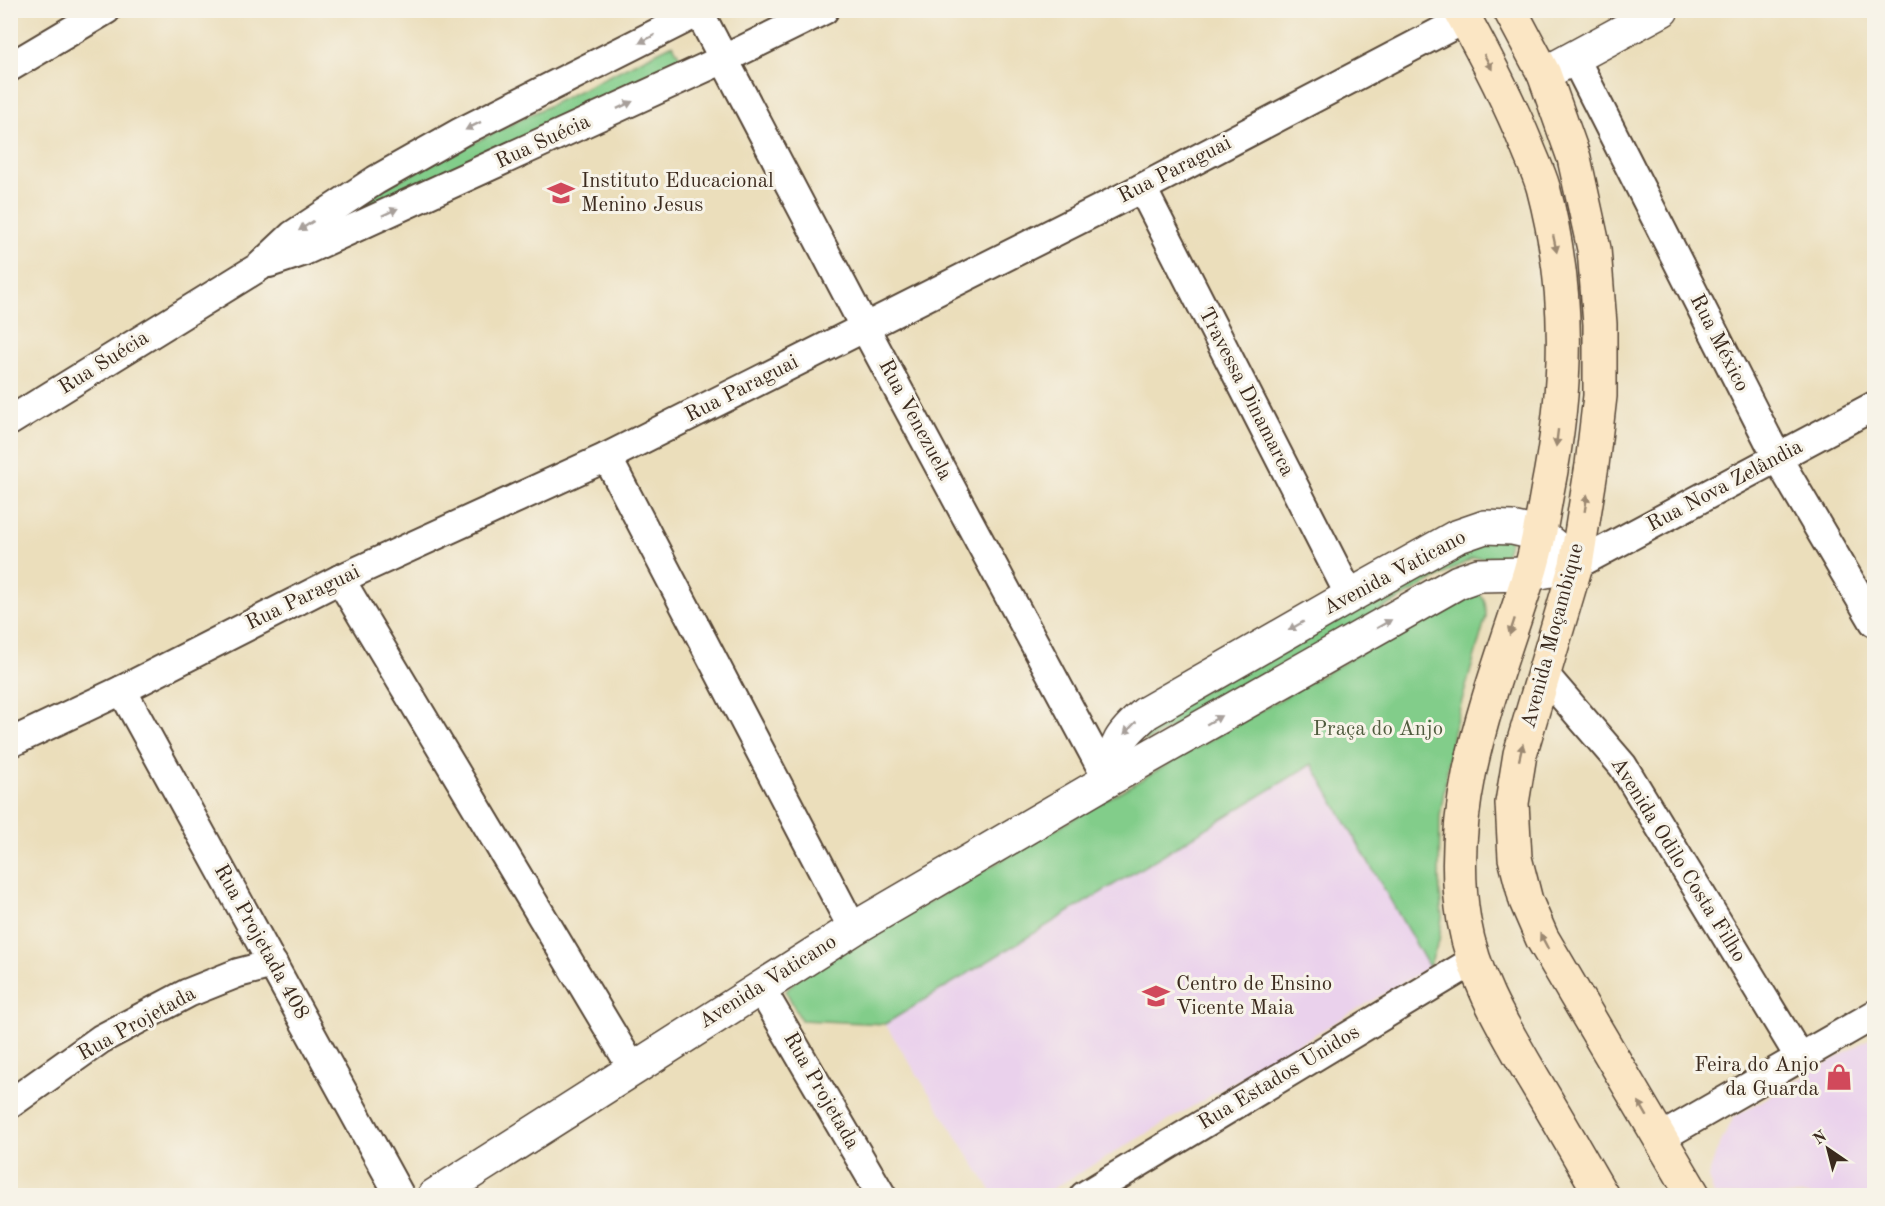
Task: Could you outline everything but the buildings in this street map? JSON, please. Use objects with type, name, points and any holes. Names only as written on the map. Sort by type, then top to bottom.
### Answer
[{"type":"main road","name":"Avenida Moçambique","points":[[1510,10],[1544,74],[1574,158],[1594,249],[1600,324],[1600,396],[1592,465],[1576,565],[1520,754],[1512,803],[1515,858],[1526,901],[1542,938],[1660,1138],[1687,1193]]},
{"type":"main road","name":"Avenida Moçambique","points":[[1462,15],[1507,97],[1542,184],[1557,252],[1564,318],[1564,384],[1555,452],[1539,534],[1530,574],[1479,728],[1468,778],[1461,827],[1464,919],[1473,961],[1494,1011],[1602,1196]]},
{"type":"street","points":[[10,67],[106,10]]},
{"type":"street","name":"Rua Suécia","points":[[259,267],[302,252],[724,59],[824,10]]},
{"type":"street","points":[[1544,74],[1662,10]]},
{"type":"street","name":"Rua Suécia","points":[[10,421],[259,267],[293,235],[376,180],[461,132],[699,11]]},
{"type":"street","name":"Rua Venezuela","points":[[699,11],[865,328],[1108,780]]},
{"type":"street","name":"Rua Paraguai","points":[[10,743],[122,690],[340,579],[607,457],[865,328],[1142,188],[1462,15]]},
{"type":"street","name":"Rua México","points":[[1575,58],[1778,459],[1875,622]]},
{"type":"street","name":"Travessa Dinamarca","points":[[1142,188],[1350,596]]},
{"type":"street","name":"Rua Nova Zelândia","points":[[1576,565],[1875,406]]},
{"type":"street","points":[[607,457],[853,929]]},
{"type":"street","name":"Avenida Vaticano","points":[[1108,780],[1116,746],[1127,729],[1146,713],[1456,537],[1485,527],[1512,528],[1539,534],[1576,565]]},
{"type":"street","name":"Avenida Vaticano","points":[[434,1196],[853,929],[1108,780],[1458,582],[1478,575],[1530,574],[1576,565]]},
{"type":"street","points":[[340,579],[633,1069]]},
{"type":"street","name":"Avenida Odilo Costa Filho","points":[[1543,673],[1623,766],[1800,1058]]},
{"type":"street","name":"Rua Projetada 408","points":[[122,690],[400,1196]]},
{"type":"street","name":"Rua Estados Unidos","points":[[1084,1196],[1473,961]]},
{"type":"street","name":"Rua Projetada","points":[[10,1104],[101,1038],[188,993],[238,973],[273,964]]},
{"type":"street","name":"Rua Projetada","points":[[760,987],[882,1196]]},
{"type":"street","points":[[1660,1138],[1875,1015]]},
{"type":"shaded area","name":"Centro de Ensino Vicente Maia","points":[[1312,764],[1429,967],[1042,1195],[994,1195],[885,1024]]},
{"type":"shaded area","name":"Feira do Anjo da Guarda","points":[[1874,1036],[1874,1195],[1714,1195],[1708,1177],[1717,1150],[1734,1117]]},
{"type":"green space","points":[[673,44],[683,63],[351,220],[353,209],[367,196]]},
{"type":"green space","points":[[1481,536],[1511,539],[1504,557],[1473,558],[1145,742],[1144,735],[1149,721]]},
{"type":"green space","name":"Praça do Anjo","points":[[1470,590],[1479,594],[1484,600],[1486,617],[1453,732],[1440,817],[1439,879],[1442,917],[1439,941],[1429,967],[1312,764],[885,1024],[801,1020],[786,991],[799,977]]},
{"type":"place","name":"Instituto Educacional Menino Jesus","points":[[561,193]]},
{"type":"place","name":"Centro de Ensino Vicente Maia","points":[[1156,996]]},
{"type":"place","name":"Feira do Anjo da Guarda","points":[[1839,1077]]}]
